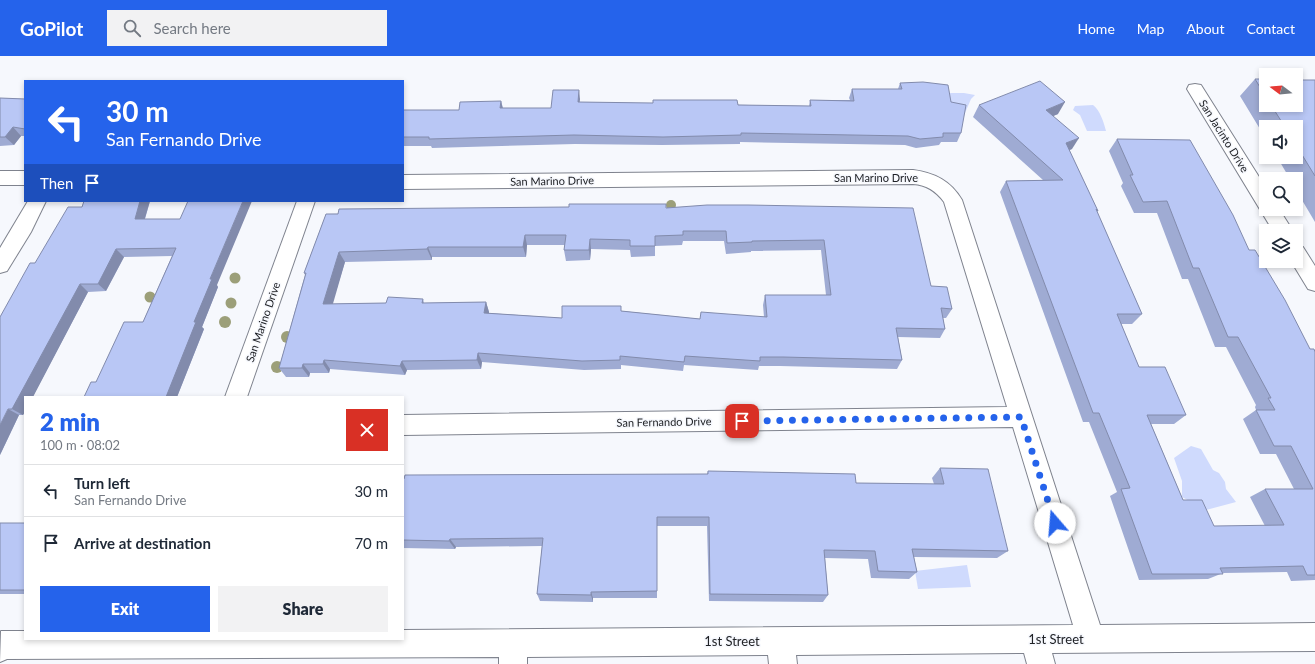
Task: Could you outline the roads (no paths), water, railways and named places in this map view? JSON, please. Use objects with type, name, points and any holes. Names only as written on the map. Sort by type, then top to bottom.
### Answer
[{"type":"street","name":"San Jacinto Drive","points":[[1195,89],[1259,192]]},
{"type":"street","name":"San Marino Drive","points":[[404,182],[906,177],[923,178],[935,182],[945,188],[953,200],[1091,638]]},
{"type":"street","points":[[0,178],[24,178]]},
{"type":"street","points":[[0,265],[24,227],[37,202]]},
{"type":"street","name":"San Marino Drive","points":[[236,396],[306,202]]},
{"type":"street","points":[[1303,263],[1315,283]]},
{"type":"street","name":"San Fernando Drive","points":[[404,425],[1021,417]]},
{"type":"street","name":"1st Street","points":[[0,648],[1,645],[150,642],[226,655],[1038,651],[1091,638],[1315,637]]},
{"type":"water","points":[[946,93],[964,93],[975,95],[971,99],[965,113],[951,110]]},
{"type":"water","points":[[1093,105],[1100,113],[1106,131],[1087,131],[1080,115],[1073,110],[1075,106]]},
{"type":"water","points":[[1191,446],[1201,449],[1213,470],[1219,473],[1225,482],[1226,489],[1236,502],[1206,510],[1182,497],[1182,481],[1174,458]]},
{"type":"water","points":[[967,565],[971,587],[918,589],[915,571]]}]
